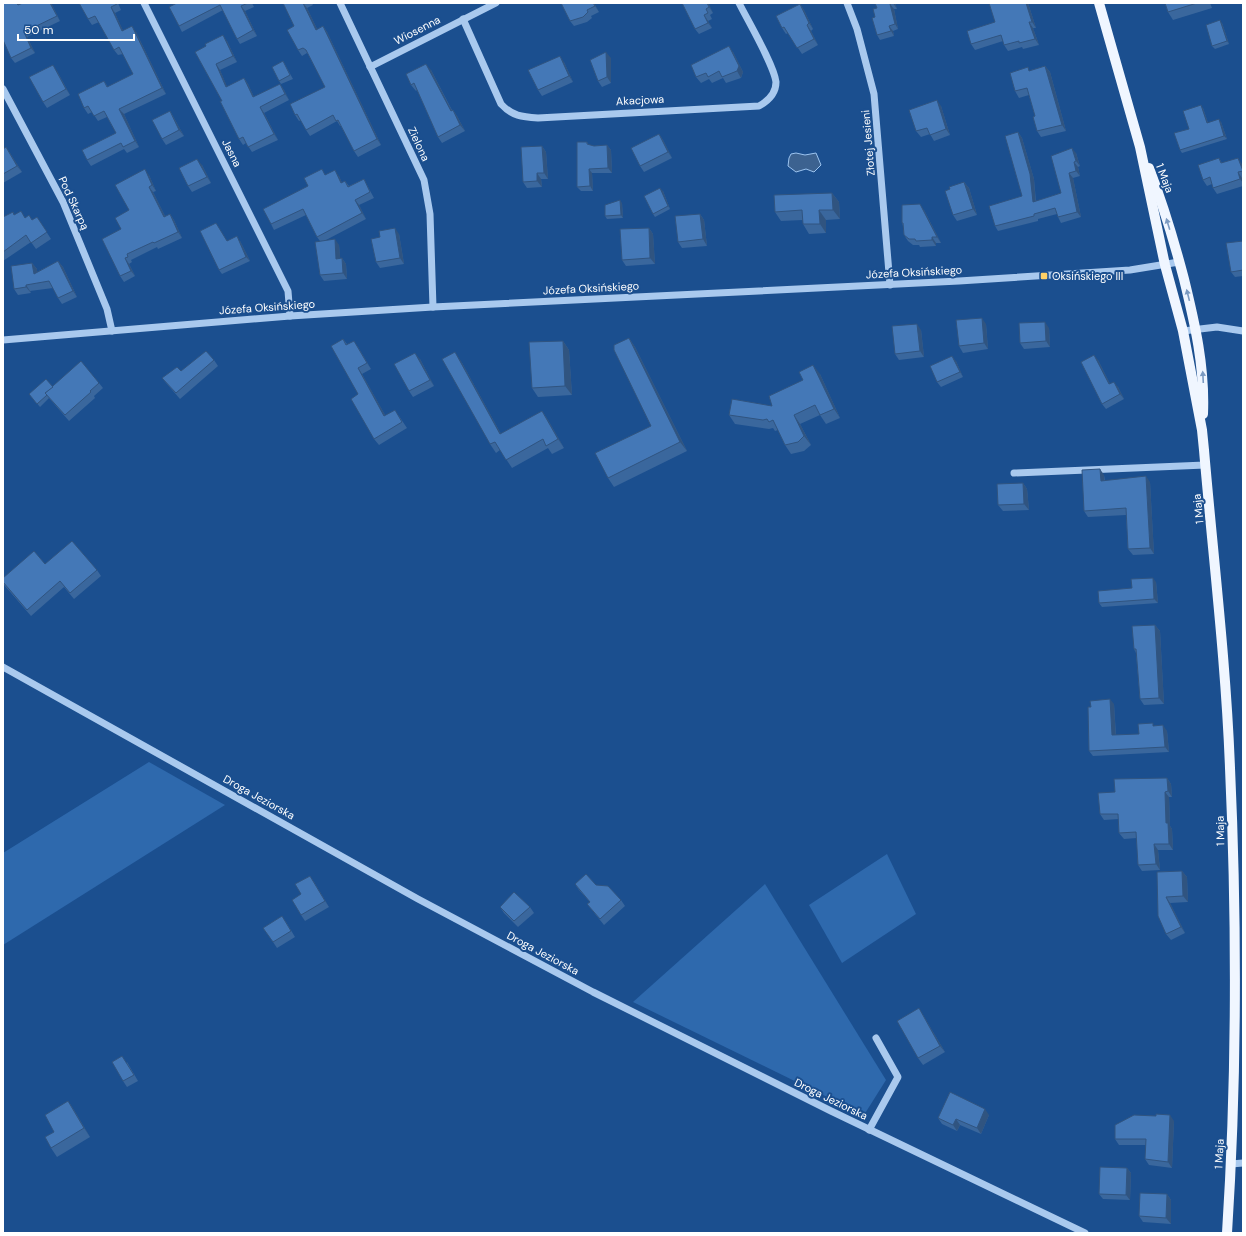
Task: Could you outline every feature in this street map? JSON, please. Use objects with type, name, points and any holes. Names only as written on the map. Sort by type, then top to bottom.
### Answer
[{"type":"main road","name":"1 Maja","points":[[1099,3],[1140,147],[1165,265],[1183,331],[1202,430],[1224,669],[1230,768],[1234,983],[1231,1164],[1227,1233]]},
{"type":"main road","name":"1 Maja","points":[[1140,147],[1159,192],[1197,329],[1204,395],[1202,430]]},
{"type":"street","name":"Jasna","points":[[144,3],[288,291],[290,316]]},
{"type":"street","name":"Zielona","points":[[340,3],[416,163],[426,188],[430,214],[433,307]]},
{"type":"street","name":"Wiosenna","points":[[370,67],[496,3]]},
{"type":"street","name":"Akacjowa","points":[[463,19],[501,104],[512,114],[538,118],[635,111],[759,106],[767,102],[773,95],[776,83],[773,71],[739,3]]},
{"type":"street","name":"Złotej Jesieni","points":[[847,3],[859,36],[874,94],[890,285]]},
{"type":"street","name":"Pod Skarpą","points":[[3,89],[63,202],[107,309],[112,331]]},
{"type":"street","name":"Józefa Oksińskiego","points":[[3,340],[290,316],[433,307],[890,285],[1114,271],[1179,262]]},
{"type":"street","points":[[1183,331],[1217,327],[1243,331]]},
{"type":"street","points":[[1014,473],[1205,465]]},
{"type":"street","name":"Droga Jeziorska","points":[[3,667],[418,899],[593,992],[870,1130],[1085,1233]]},
{"type":"street","points":[[870,1130],[898,1077],[876,1038]]},
{"type":"street","points":[[1231,1164],[1243,1163]]},
{"type":"shaded area","points":[[796,153],[805,155],[816,153],[821,165],[814,172],[806,169],[796,172],[788,166],[791,154]]},
{"type":"shaded area","points":[[149,762],[225,805],[3,945],[3,853]]},
{"type":"shaded area","points":[[887,854],[916,914],[842,963],[809,905]]},
{"type":"shaded area","points":[[765,884],[886,1080],[864,1115],[633,1002]]},
{"type":"building","points":[[3,3],[16,3],[18,5],[23,3],[50,3],[57,16],[24,32],[31,48],[11,58],[3,40]]},
{"type":"building","points":[[79,3],[117,3],[111,7],[122,31],[132,26],[162,88],[119,109],[135,141],[123,147],[121,143],[87,160],[82,150],[116,133],[104,111],[94,116],[88,106],[84,108],[78,94],[104,81],[107,87],[133,74],[119,47],[114,50],[95,16],[88,19]]},
{"type":"building","points":[[177,3],[248,3],[241,6],[253,30],[237,39],[220,5],[179,26],[169,7]]},
{"type":"building","points":[[283,3],[303,3],[316,30],[323,26],[377,139],[354,151],[338,120],[336,121],[333,115],[306,130],[297,114],[295,115],[290,104],[325,87],[306,50],[303,48],[298,50],[287,30],[294,26]]},
{"type":"building","points":[[561,3],[593,3],[595,6],[587,10],[588,12],[583,17],[570,21]]},
{"type":"building","points":[[682,3],[707,3],[709,7],[706,9],[708,13],[704,15],[708,23],[695,29]]},
{"type":"building","points":[[875,3],[893,3],[890,4],[895,24],[889,26],[891,31],[877,35],[872,18],[875,17],[873,9],[877,8]]},
{"type":"building","points":[[989,3],[1026,3],[1032,22],[1029,22],[1035,39],[1004,45],[1001,35],[971,44],[967,31],[995,22]]},
{"type":"building","points":[[1165,3],[1197,3],[1168,12]]},
{"type":"building","points":[[800,4],[809,23],[807,25],[814,39],[797,48],[784,27],[782,28],[776,16]]},
{"type":"building","points":[[1220,20],[1227,41],[1212,46],[1206,25]]},
{"type":"building","points":[[223,35],[233,56],[216,64],[226,87],[244,78],[253,97],[280,84],[285,94],[260,107],[274,134],[248,147],[243,137],[239,139],[220,101],[222,101],[195,52],[206,46],[205,44]]},
{"type":"building","points":[[729,46],[739,66],[737,71],[722,77],[719,71],[708,77],[706,73],[696,77],[691,65]]},
{"type":"building","points":[[606,52],[607,77],[598,81],[590,60]]},
{"type":"building","points":[[560,56],[569,76],[538,90],[528,70]]},
{"type":"building","points":[[283,61],[290,75],[279,81],[272,67]]},
{"type":"building","points":[[426,64],[460,125],[438,137],[414,83],[411,85],[406,74]]},
{"type":"building","points":[[53,65],[66,89],[43,102],[29,77]]},
{"type":"building","points":[[1045,66],[1062,125],[1037,131],[1033,117],[1035,116],[1027,88],[1015,91],[1010,73],[1028,67],[1029,71]]},
{"type":"building","points":[[937,100],[946,129],[930,135],[927,128],[916,131],[909,110]]},
{"type":"building","points":[[1201,105],[1207,123],[1219,119],[1224,136],[1180,150],[1174,133],[1189,129],[1183,111]]},
{"type":"building","points":[[170,111],[179,130],[162,139],[152,120]]},
{"type":"building","points":[[1018,132],[1030,174],[1033,202],[1061,193],[1051,156],[1072,148],[1076,161],[1074,162],[1076,171],[1069,173],[1077,212],[1058,217],[1055,208],[1034,214],[1034,216],[995,226],[989,206],[1022,196],[1005,136]]},
{"type":"building","points":[[659,134],[668,152],[640,166],[631,148]]},
{"type":"building","points":[[577,142],[587,142],[587,144],[594,146],[607,145],[608,168],[589,169],[590,186],[577,187]]},
{"type":"building","points":[[542,146],[544,173],[537,173],[537,181],[523,182],[521,147]]},
{"type":"building","points":[[6,147],[17,166],[3,174],[3,149]]},
{"type":"building","points":[[1219,158],[1221,163],[1238,158],[1243,171],[1238,172],[1240,179],[1213,188],[1210,177],[1203,180],[1198,165]]},
{"type":"building","points":[[197,159],[207,177],[188,186],[179,168]]},
{"type":"building","points":[[145,169],[152,185],[149,187],[164,217],[170,214],[178,232],[127,254],[128,257],[125,258],[131,271],[120,276],[102,239],[121,229],[115,218],[129,210],[115,185]]},
{"type":"building","points":[[322,169],[325,175],[335,170],[341,183],[345,181],[348,187],[364,179],[370,192],[355,200],[362,213],[317,237],[303,209],[271,224],[263,209],[308,186],[304,178]]},
{"type":"building","points":[[964,182],[973,209],[953,215],[945,191],[950,189],[949,187]]},
{"type":"building","points":[[660,188],[668,206],[653,214],[644,196]]},
{"type":"building","points":[[832,193],[833,210],[819,210],[820,224],[803,224],[802,210],[775,212],[774,195]]},
{"type":"building","points":[[620,200],[621,215],[605,216],[605,205]]},
{"type":"building","points":[[920,204],[937,237],[932,237],[932,240],[916,241],[915,239],[909,239],[904,235],[902,205]]},
{"type":"building","points":[[21,211],[25,218],[29,215],[32,220],[37,217],[47,232],[31,243],[26,235],[3,252],[3,217],[13,212],[14,215]]},
{"type":"building","points":[[700,214],[703,239],[678,242],[675,216]]},
{"type":"building","points":[[216,223],[227,241],[237,236],[246,257],[219,270],[200,231]]},
{"type":"building","points":[[395,228],[400,258],[376,262],[371,239],[380,237],[379,231]]},
{"type":"building","points":[[649,228],[650,258],[622,260],[620,229]]},
{"type":"building","points":[[335,239],[336,259],[342,258],[343,273],[320,275],[315,242]]},
{"type":"building","points":[[1243,241],[1243,270],[1231,272],[1226,243]]},
{"type":"building","points":[[58,261],[73,291],[58,298],[49,281],[26,285],[26,287],[14,289],[11,266],[32,263],[34,274]]},
{"type":"building","points":[[982,318],[984,343],[959,346],[956,320]]},
{"type":"building","points":[[1045,322],[1046,341],[1020,343],[1019,323]]},
{"type":"building","points":[[917,324],[920,351],[895,354],[892,326]]},
{"type":"building","points":[[629,338],[680,442],[608,478],[595,453],[651,426],[614,350],[614,345]]},
{"type":"building","points":[[343,339],[346,345],[354,341],[367,363],[358,368],[384,416],[395,410],[402,422],[374,439],[351,399],[358,394],[331,346]]},
{"type":"building","points":[[563,341],[565,386],[532,388],[529,342]]},
{"type":"building","points":[[206,351],[214,360],[176,393],[162,378],[177,367],[181,371]]},
{"type":"building","points":[[455,352],[500,434],[542,411],[558,439],[546,446],[543,439],[506,460],[495,442],[490,444],[442,359]]},
{"type":"building","points":[[415,353],[430,380],[409,391],[394,364]]},
{"type":"building","points":[[1094,355],[1109,384],[1114,382],[1120,394],[1102,404],[1081,362]]},
{"type":"building","points":[[952,356],[960,372],[937,382],[930,366]]},
{"type":"building","points":[[81,361],[99,383],[65,415],[45,393]]},
{"type":"building","points":[[813,365],[834,409],[820,415],[815,405],[794,415],[804,436],[798,442],[785,445],[773,420],[769,422],[767,419],[763,420],[729,415],[732,399],[772,406],[769,396],[803,380],[799,372]]},
{"type":"building","points":[[46,379],[53,387],[45,393],[47,395],[37,404],[29,394]]},
{"type":"building","points":[[1100,469],[1101,481],[1146,476],[1150,548],[1128,549],[1126,508],[1084,511],[1082,470]]},
{"type":"building","points":[[1023,483],[1024,504],[998,505],[997,484]]},
{"type":"building","points":[[72,541],[97,570],[70,593],[60,581],[27,610],[3,582],[3,578],[34,551],[45,564]]},
{"type":"building","points":[[1153,578],[1154,599],[1099,603],[1098,591],[1132,588],[1131,579]]},
{"type":"building","points":[[1155,625],[1159,698],[1140,699],[1136,649],[1134,649],[1132,626]]},
{"type":"building","points":[[1110,699],[1112,735],[1139,734],[1138,724],[1153,723],[1153,726],[1163,725],[1165,747],[1089,751],[1088,707],[1091,707],[1090,701]]},
{"type":"building","points":[[1167,778],[1168,791],[1165,792],[1166,823],[1168,823],[1169,844],[1154,844],[1156,864],[1138,865],[1136,832],[1119,833],[1118,814],[1100,814],[1098,793],[1115,792],[1114,779]]},
{"type":"building","points":[[1182,871],[1183,896],[1166,897],[1181,927],[1166,934],[1158,916],[1157,872]]},
{"type":"building","points":[[586,874],[596,885],[608,886],[621,900],[600,919],[587,904],[590,902],[575,884]]},
{"type":"building","points":[[310,876],[325,901],[301,915],[292,900],[301,894],[295,884]]},
{"type":"building","points":[[514,892],[530,907],[514,921],[500,907]]},
{"type":"building","points":[[282,916],[291,931],[273,942],[263,928]]},
{"type":"building","points":[[919,1008],[940,1046],[918,1058],[897,1021]]},
{"type":"building","points":[[122,1056],[134,1075],[123,1081],[112,1062]]},
{"type":"building","points":[[950,1092],[985,1109],[977,1128],[956,1119],[953,1125],[938,1118]]},
{"type":"building","points":[[68,1101],[84,1128],[51,1148],[45,1137],[54,1132],[45,1115]]},
{"type":"building","points":[[1156,1114],[1170,1115],[1168,1162],[1145,1159],[1146,1139],[1115,1139],[1115,1125],[1134,1115],[1156,1116]]},
{"type":"building","points":[[1100,1167],[1127,1168],[1126,1195],[1099,1194]]},
{"type":"building","points":[[1140,1193],[1167,1194],[1166,1218],[1139,1216]]},
{"type":"place","name":"Oksińskiego III","points":[[1044,276]]}]
